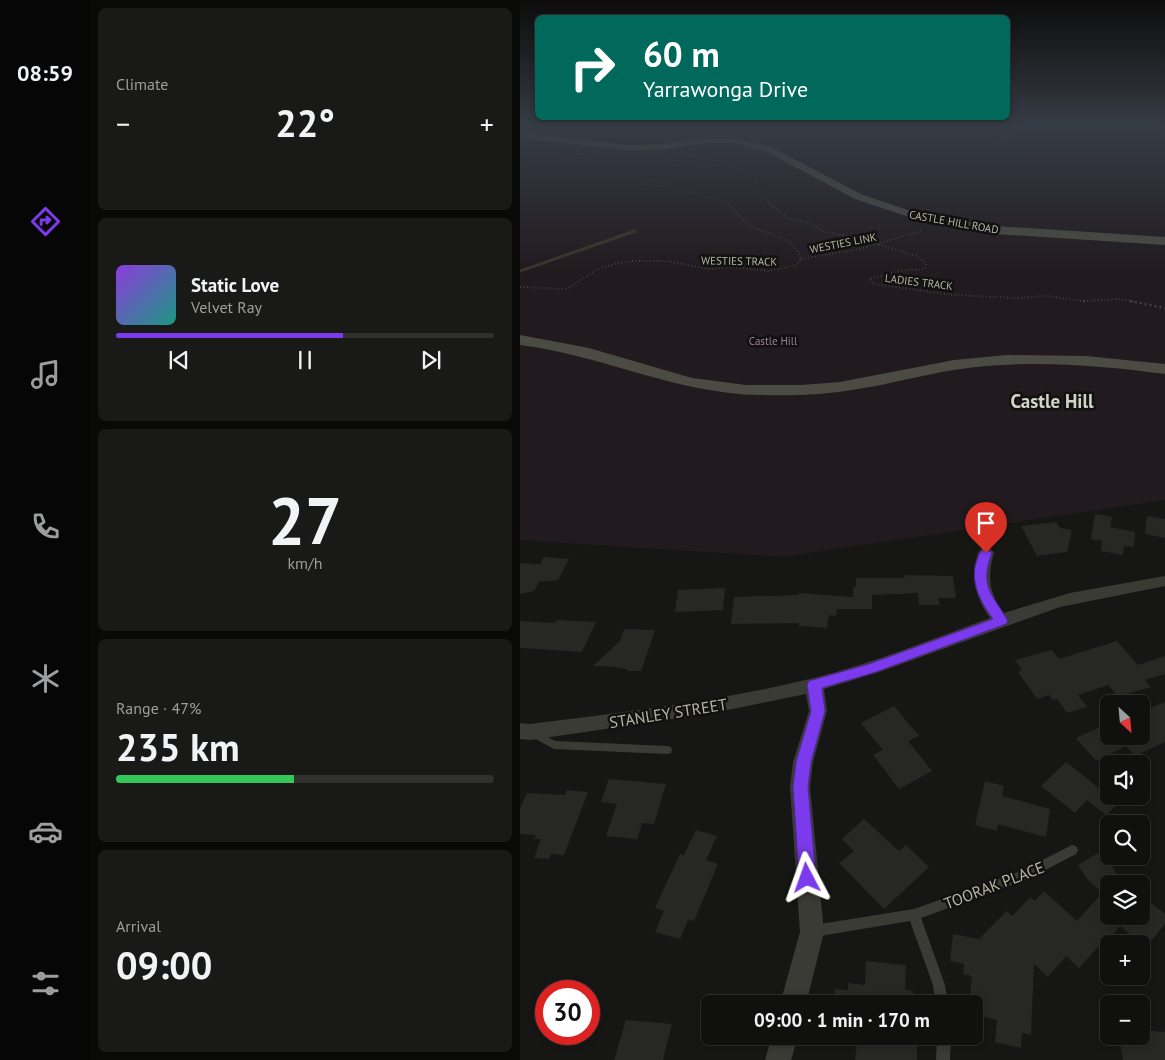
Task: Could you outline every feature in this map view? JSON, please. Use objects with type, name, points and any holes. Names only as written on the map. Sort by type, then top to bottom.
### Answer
[{"type":"main road","name":"CASTLE HILL ROAD","points":[[818,174],[871,202],[918,217],[1036,234],[1165,241]]},
{"type":"main road","points":[[520,340],[598,355],[661,375],[694,383],[762,390],[833,388],[954,365],[999,362],[1074,359],[1165,369]]},
{"type":"street","points":[[986,553],[980,567],[981,584],[991,608],[1002,621]]},
{"type":"street","name":"STANLEY STREET","points":[[525,732],[626,720],[734,702],[814,685],[872,668],[1059,602],[1165,581]]},
{"type":"street","points":[[795,995],[812,932],[800,787],[803,762],[818,711],[814,685]]},
{"type":"street","points":[[778,1060],[782,1045]]},
{"type":"lane","points":[[525,732],[554,745],[667,750]]},
{"type":"lane","name":"TOORAK PLACE","points":[[812,932],[914,915],[1024,875],[1072,850]]},
{"type":"lane","points":[[914,915],[939,985],[941,995]]},
{"type":"lane","points":[[943,1060],[944,1045]]},
{"type":"path","name":"WESTIES TRACK","points":[[520,287],[567,289],[596,270],[617,263],[634,261],[666,261],[709,269],[732,267],[769,271],[797,265],[801,259],[799,250],[790,242],[752,226],[733,210],[727,202],[676,187],[642,184],[645,181],[679,178],[690,174]]},
{"type":"path","name":"LADIES TRACK","points":[[755,174],[757,184],[771,206],[787,218],[810,223],[825,232],[848,236],[874,236],[877,244],[916,256],[926,263],[925,269],[900,271],[869,279],[880,286],[910,288],[954,295],[1018,298],[1046,296],[1084,301],[1121,299],[1165,308]]},
{"type":"path","name":"WESTIES LINK","points":[[801,259],[860,249],[901,238],[945,222]]},
{"type":"green space","name":"Castle Hill","points":[[520,174],[1165,174],[1165,500],[782,557],[520,540]]},
{"type":"building","points":[[1095,514],[1112,517],[1110,527],[1135,532],[1134,547],[1124,546],[1123,555],[1101,551],[1102,541],[1091,539]]},
{"type":"building","points":[[1147,516],[1165,519],[1165,538],[1145,534]]},
{"type":"building","points":[[1056,522],[1060,528],[1072,530],[1067,552],[1037,556],[1021,526]]},
{"type":"building","points":[[544,557],[569,559],[558,580],[539,582],[534,591],[520,594],[520,563],[540,564]]},
{"type":"building","points":[[904,575],[953,576],[956,598],[938,598],[940,605],[919,605],[918,593],[872,595],[872,609],[837,609],[836,616],[829,615],[827,628],[799,626],[799,623],[731,624],[734,597],[798,595],[799,593],[853,597],[856,578],[905,578]]},
{"type":"building","points":[[725,588],[723,610],[675,612],[678,590]]},
{"type":"building","points":[[557,620],[596,622],[582,652],[520,648],[520,621],[555,623]]},
{"type":"building","points":[[624,629],[655,630],[641,671],[593,666],[620,641]]},
{"type":"building","points":[[1117,641],[1138,665],[1165,656],[1165,674],[1145,680],[1151,687],[1125,695],[1116,695],[1108,685],[1078,695],[1087,707],[1067,713],[1057,699],[1053,700],[1049,695],[1037,699],[1018,672],[1022,670],[1015,660],[1052,650],[1059,659]]},
{"type":"building","points":[[1165,702],[1165,742],[1137,755],[1134,755],[1126,746],[1108,755],[1100,755],[1100,759],[1096,761],[1076,738],[1100,727],[1100,745],[1150,745],[1150,708]]},
{"type":"building","points":[[894,706],[919,736],[908,741],[932,771],[899,789],[873,755],[883,750],[861,723]]},
{"type":"building","points":[[1066,762],[1100,789],[1100,805],[1117,805],[1106,815],[1087,800],[1075,813],[1041,786]]},
{"type":"building","points":[[609,779],[666,784],[654,824],[642,823],[637,839],[606,836],[617,804],[601,802]]},
{"type":"building","points":[[985,781],[1004,786],[1002,796],[1050,809],[1046,837],[998,824],[997,831],[975,825]]},
{"type":"building","points":[[567,790],[588,792],[564,855],[551,854],[549,859],[534,858],[541,839],[534,839],[536,835],[520,834],[520,809],[527,793],[565,795]]},
{"type":"building","points":[[864,819],[899,851],[906,845],[929,867],[884,909],[839,863],[854,851],[842,839]]},
{"type":"building","points":[[696,830],[717,836],[706,860],[718,864],[694,921],[688,920],[680,939],[655,932],[664,911],[655,908],[680,854],[684,855]]},
{"type":"building","points":[[1098,853],[1100,855],[1100,865],[1111,865],[1117,875],[1100,875],[1100,891],[1087,879],[1078,865]]},
{"type":"building","points":[[1044,891],[1077,921],[1100,895],[1100,925],[1150,925],[1150,902],[1165,914],[1165,924],[1150,942],[1150,935],[1131,935],[1120,926],[1112,935],[1100,935],[1100,945],[1079,968],[1066,956],[1048,977],[1034,964],[1031,1035],[1022,1033],[1021,1048],[995,1042],[997,1020],[983,1017],[983,995],[970,995],[972,976],[963,974],[964,964],[950,961],[953,934],[979,939],[1007,911],[1012,916],[1030,897],[1035,901]]},
{"type":"building","points":[[866,961],[906,965],[905,990],[913,991],[913,995],[835,995],[835,989],[848,990],[848,983],[865,985]]},
{"type":"building","points":[[626,1020],[672,1024],[663,1060],[614,1060]]},
{"type":"building","points":[[1150,1031],[1165,1032],[1165,1060],[1123,1060],[1120,1045],[1150,1045]]},
{"type":"building","points":[[857,1045],[917,1045],[917,1060],[855,1060]]},
{"type":"waterway","points":[[520,271],[635,231]]},
{"type":"district","name":"Castle Hill","points":[[1052,401]]},
{"type":"route","points":[[807,878],[800,787],[806,749],[813,732],[818,711],[814,685],[872,668],[1002,621],[991,608],[981,584],[980,567],[986,553]]}]
